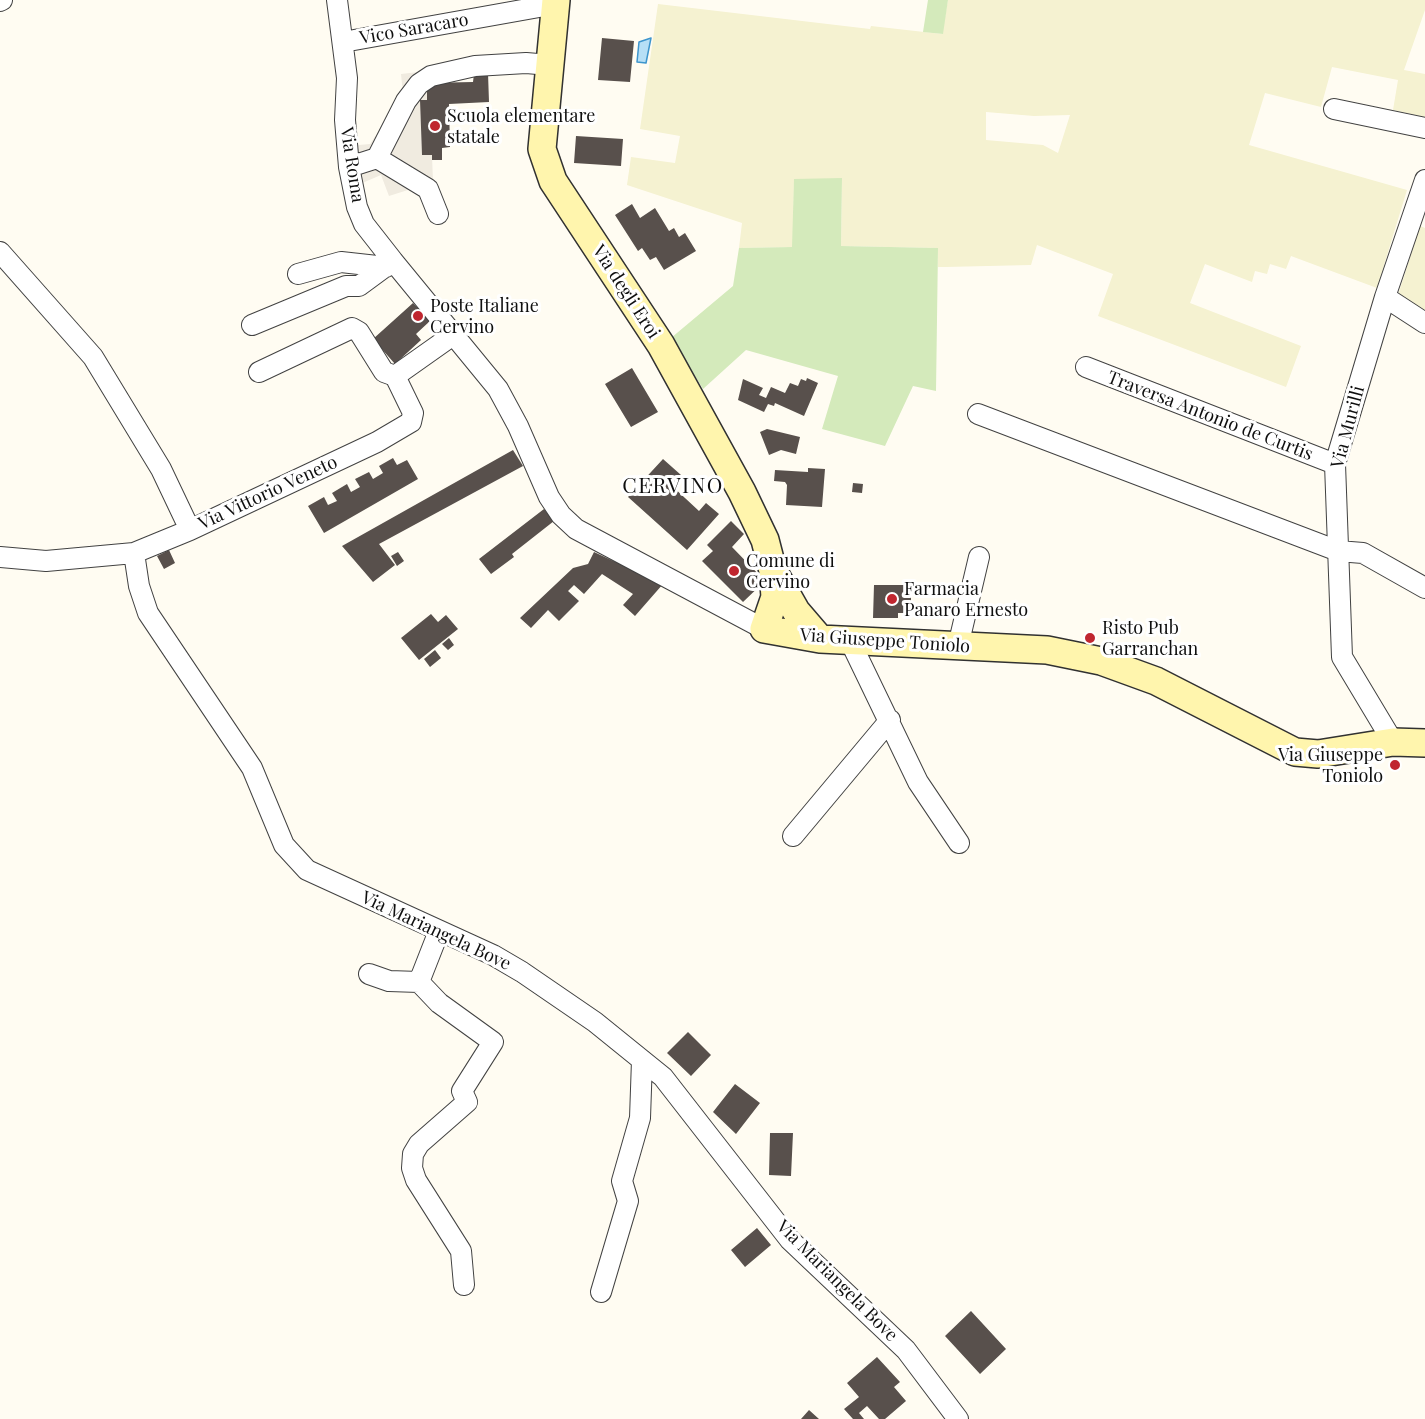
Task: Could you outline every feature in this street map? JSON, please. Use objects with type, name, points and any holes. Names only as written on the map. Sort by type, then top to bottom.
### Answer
[{"type":"street","name":"Via Roma","points":[[337,0],[347,78],[345,120],[349,167],[357,207],[364,224],[389,264],[453,335]]},
{"type":"street","name":"Vico Saracaro","points":[[343,42],[556,2]]},
{"type":"street","name":"Via degli Eroi","points":[[556,2],[543,149],[553,181],[661,345],[742,492],[765,540],[773,571],[775,597],[764,629]]},
{"type":"street","points":[[349,167],[376,158],[406,101],[419,84],[431,76],[475,66],[526,63],[550,65]]},
{"type":"street","points":[[1334,109],[1425,128]]},
{"type":"street","points":[[376,158],[428,189],[438,214]]},
{"type":"street","name":"Via Murilli","points":[[1393,742],[1342,657],[1335,464],[1385,297],[1425,180]]},
{"type":"street","points":[[0,252],[93,357],[161,469],[190,530]]},
{"type":"street","points":[[298,274],[341,262],[389,264]]},
{"type":"street","points":[[252,325],[346,286],[359,286],[389,264]]},
{"type":"street","points":[[1385,297],[1425,323]]},
{"type":"street","points":[[259,372],[352,328],[359,332],[384,372],[395,376],[453,335]]},
{"type":"street","name":"Via Giuseppe Toniolo","points":[[453,335],[498,389],[518,426],[549,497],[561,515],[576,529],[764,629],[820,639],[1047,650],[1101,661],[1156,681],[1295,752],[1318,754],[1393,742],[1425,743]]},
{"type":"street","name":"Traversa Antonio de Curtis","points":[[1086,367],[1335,464]]},
{"type":"street","name":"Via Vittorio Veneto","points":[[0,557],[46,561],[134,553],[190,530],[377,442],[411,422],[413,412],[395,376]]},
{"type":"street","points":[[978,414],[1338,551],[1363,553],[1425,588]]},
{"type":"street","name":"Via Mariangela Bove","points":[[134,553],[139,586],[148,613],[252,768],[284,845],[307,870],[522,972],[595,1022],[663,1077],[790,1240],[906,1350],[958,1419]]},
{"type":"street","points":[[958,646],[979,557]]},
{"type":"street","name":"Via degli Eroi","points":[[773,571],[796,611],[820,639]]},
{"type":"street","points":[[850,641],[918,782],[959,843]]},
{"type":"street","points":[[793,836],[890,720]]},
{"type":"street","points":[[419,982],[439,931]]},
{"type":"street","points":[[369,974],[388,981],[419,982],[440,1003],[493,1042],[462,1092],[467,1102],[419,1144],[413,1154],[412,1168],[416,1180],[461,1251],[464,1285]]},
{"type":"street","points":[[601,1292],[628,1202],[622,1181],[640,1118],[642,1060]]},
{"type":"shaded area","points":[[948,0],[1425,0],[1425,10],[1404,70],[1425,74],[1425,117],[1393,110],[1398,80],[1332,67],[1321,107],[1265,93],[1249,145],[1407,190],[1377,288],[1291,256],[1286,269],[1270,264],[1267,274],[1255,271],[1252,282],[1205,264],[1190,303],[1301,346],[1286,387],[1098,316],[1113,274],[1037,245],[1031,265],[945,267],[938,267],[938,248],[841,246],[842,179],[794,179],[793,247],[739,248],[742,223],[627,185],[631,157],[675,163],[680,136],[640,129],[658,4],[870,29],[871,26],[942,34]],"holes":[[[986,112],[1034,116],[1070,115],[1058,153],[1043,145],[986,140]]]},
{"type":"shaded area","points":[[427,71],[427,100],[420,101],[422,155],[432,155],[433,182],[389,196],[381,175],[353,187],[347,146],[370,144],[403,94],[401,74]]},
{"type":"shaded area","points":[[1420,226],[1425,228],[1425,312],[1398,295]]},
{"type":"green space","points":[[928,0],[948,0],[943,34],[923,32]]},
{"type":"green space","points":[[842,178],[841,246],[938,248],[936,391],[913,386],[885,446],[822,429],[838,376],[746,350],[703,389],[671,338],[733,286],[739,248],[792,247],[794,179]]},
{"type":"water","points":[[651,38],[646,63],[637,62],[639,42]]},
{"type":"building","points":[[602,38],[634,41],[630,82],[598,80]]},
{"type":"building","name":"Scuola elementare statale","points":[[488,73],[489,102],[449,104],[450,147],[442,148],[442,160],[432,160],[432,155],[422,155],[420,100],[427,100],[427,83],[473,82],[474,74]]},
{"type":"building","points":[[576,136],[623,139],[621,166],[574,163]]},
{"type":"building","points":[[632,204],[640,218],[655,208],[669,231],[674,228],[679,237],[685,233],[696,251],[664,270],[656,257],[650,260],[642,248],[638,251],[615,215]]},
{"type":"building","points":[[413,303],[430,321],[416,334],[421,340],[395,364],[373,339]]},
{"type":"building","points":[[632,368],[658,412],[631,427],[605,384]]},
{"type":"building","points":[[807,378],[818,383],[804,416],[775,403],[774,406],[768,404],[764,412],[738,400],[743,379],[763,388],[759,395],[766,398],[771,387],[785,393],[790,383],[798,386],[801,379],[806,381]]},
{"type":"building","points":[[767,429],[800,437],[796,454],[781,450],[769,455],[760,432]]},
{"type":"building","points":[[513,450],[523,466],[379,544],[395,565],[373,582],[342,546]]},
{"type":"building","points":[[393,458],[397,465],[407,460],[418,479],[324,533],[308,506],[324,497],[328,505],[337,501],[332,493],[347,484],[351,492],[360,487],[355,479],[369,472],[373,479],[383,473],[379,466]]},
{"type":"building","points":[[663,459],[681,475],[671,485],[699,511],[706,503],[719,514],[687,550],[628,497]]},
{"type":"building","points":[[808,468],[825,469],[822,507],[786,505],[787,485],[785,482],[774,481],[775,470],[808,472]]},
{"type":"building","points":[[853,483],[863,484],[862,493],[852,492]]},
{"type":"building","points":[[544,509],[554,521],[491,574],[479,559]]},
{"type":"building","name":"Comune di Cervino","points":[[731,521],[744,534],[732,547],[765,581],[743,602],[702,561],[713,551],[707,545]]},
{"type":"building","points":[[169,550],[175,563],[164,569],[157,556]]},
{"type":"building","points":[[398,552],[404,561],[397,566],[391,556]]},
{"type":"building","points":[[594,552],[663,584],[635,616],[623,605],[633,594],[602,574],[584,594],[574,585],[568,591],[579,601],[559,621],[548,610],[531,628],[520,618],[573,568],[588,564]]},
{"type":"building","name":"Farmacia Panaro Ernesto","points":[[874,585],[911,585],[911,613],[898,613],[898,618],[873,618]]},
{"type":"building","points":[[431,614],[438,622],[446,615],[458,629],[419,660],[401,638]]},
{"type":"building","points":[[449,638],[454,645],[448,650],[442,644]]},
{"type":"building","points":[[435,650],[441,658],[430,667],[424,659]]},
{"type":"building","points":[[688,1032],[711,1055],[691,1076],[667,1053]]},
{"type":"building","points":[[735,1084],[760,1103],[736,1134],[713,1112]]},
{"type":"building","points":[[770,1133],[793,1133],[791,1176],[769,1175]]},
{"type":"building","points":[[757,1228],[771,1245],[745,1267],[731,1250]]},
{"type":"building","points":[[971,1311],[1006,1349],[980,1374],[945,1336]]},
{"type":"building","points":[[877,1357],[900,1382],[894,1387],[906,1401],[885,1419],[879,1419],[867,1406],[859,1413],[864,1419],[853,1419],[844,1409],[859,1397],[847,1383]]},
{"type":"building","points":[[809,1410],[819,1419],[801,1419]]},
{"type":"place","name":"Scuola elementare statale","points":[[435,126]]},
{"type":"place","name":"Poste Italiane Cervino","points":[[418,316]]},
{"type":"place","name":"Comune di Cervino","points":[[734,571]]},
{"type":"place","name":"Farmacia Panaro Ernesto","points":[[892,599]]},
{"type":"place","name":"Risto Pub Garranchan","points":[[1090,638]]},
{"type":"place","name":"Via Giuseppe Toniolo","points":[[1395,765]]},
{"type":"district","name":"CERVINO","points":[[673,486]]}]
